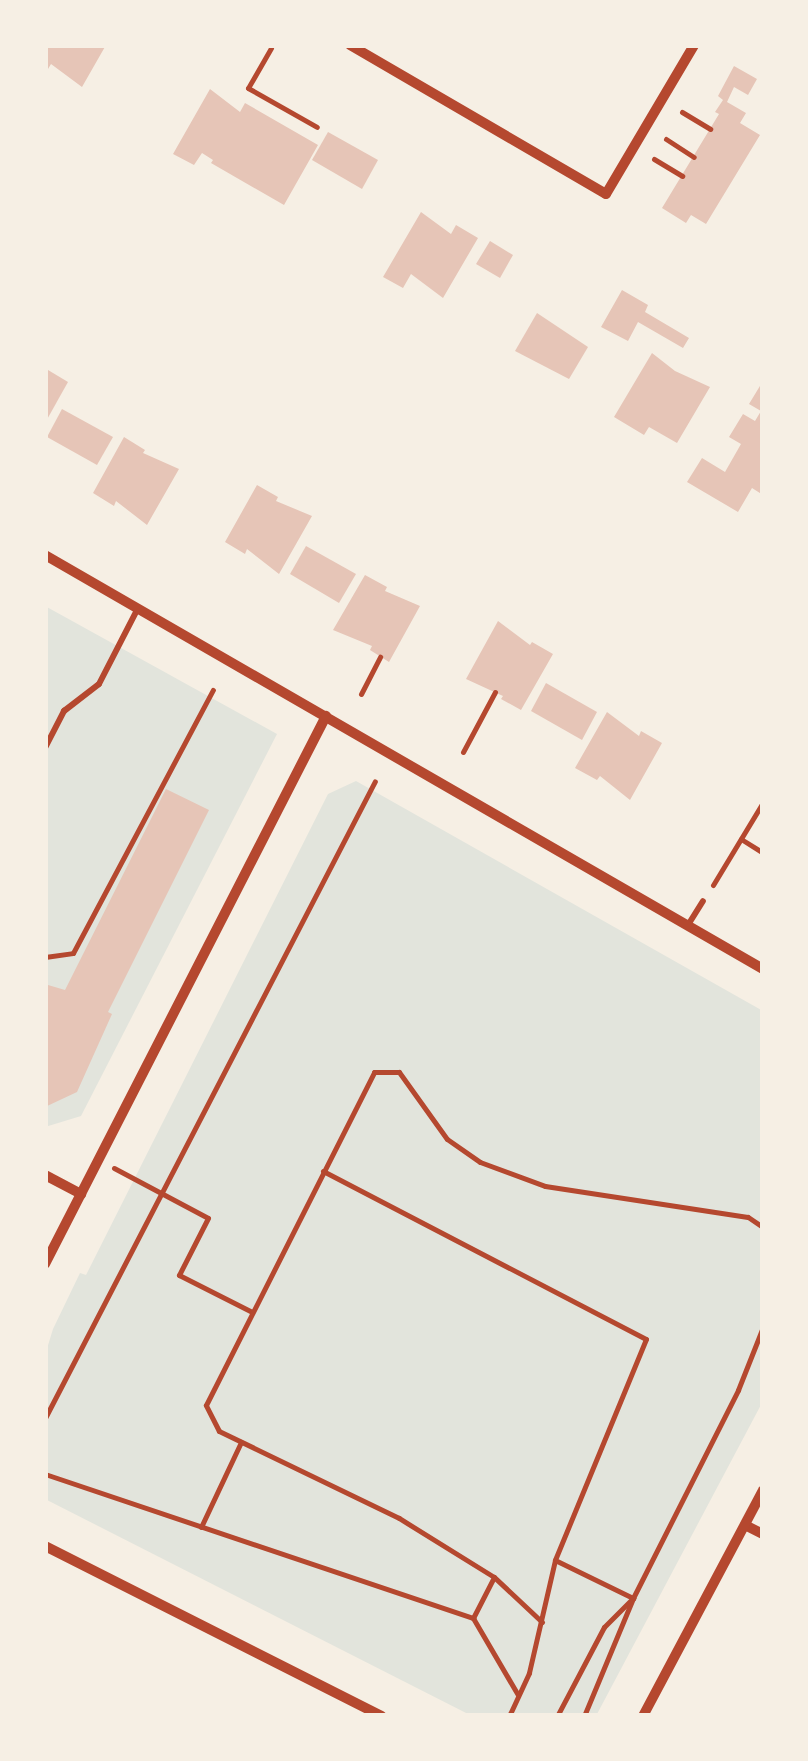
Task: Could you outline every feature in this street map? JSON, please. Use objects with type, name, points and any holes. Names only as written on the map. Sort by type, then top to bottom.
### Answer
[{"type":"street","points":[[350,45],[606,194],[694,45]]},
{"type":"street","points":[[45,555],[763,969]]},
{"type":"street","points":[[45,1264],[326,716]]},
{"type":"street","points":[[45,1175],[81,1194]]},
{"type":"street","points":[[642,1716],[763,1490]]},
{"type":"street","points":[[745,1525],[763,1534]]},
{"type":"street","points":[[45,1546],[381,1716]]},
{"type":"lane","points":[[45,748],[64,711],[98,684],[139,607]]},
{"type":"lane","points":[[688,926],[703,901]]},
{"type":"path","points":[[271,48],[248,88],[317,127]]},
{"type":"path","points":[[682,112],[710,129]]},
{"type":"path","points":[[666,139],[694,157]]},
{"type":"path","points":[[654,159],[682,176]]},
{"type":"path","points":[[361,694],[380,657]]},
{"type":"path","points":[[45,958],[73,954],[212,690]]},
{"type":"path","points":[[463,752],[496,692]]},
{"type":"path","points":[[45,1418],[375,781]]},
{"type":"path","points":[[703,901],[763,802]]},
{"type":"path","points":[[740,839],[763,852]]},
{"type":"path","points":[[542,1622],[494,1577],[399,1518],[219,1430],[206,1405],[374,1072],[398,1072],[447,1138],[480,1162],[545,1186],[748,1217],[763,1227]]},
{"type":"path","points":[[98,1160],[208,1218],[179,1275],[252,1312]]},
{"type":"path","points":[[323,1171],[646,1340],[556,1560],[542,1622],[509,1716]]},
{"type":"path","points":[[584,1716],[634,1598],[738,1390],[763,1327]]},
{"type":"path","points":[[201,1527],[241,1442]]},
{"type":"path","points":[[45,1474],[473,1618],[518,1695]]},
{"type":"path","points":[[556,1560],[634,1598]]},
{"type":"path","points":[[473,1618],[494,1577]]},
{"type":"path","points":[[557,1716],[604,1627],[634,1598]]},
{"type":"shaded area","points":[[45,606],[277,734],[81,1116],[45,1127]]},
{"type":"shaded area","points":[[356,781],[763,1011],[763,1401],[596,1716],[472,1716],[45,1499],[45,1355],[53,1329],[80,1273],[86,1275],[328,794]]},
{"type":"building","points":[[45,45],[106,45],[82,87],[51,64],[45,74]]},
{"type":"building","points":[[734,66],[757,79],[748,95],[734,87],[727,102],[746,113],[740,123],[760,135],[706,224],[691,215],[686,223],[662,208],[719,114],[715,112],[723,100],[718,96]]},
{"type":"building","points":[[210,89],[240,112],[245,103],[318,145],[284,205],[211,163],[213,160],[202,153],[194,165],[173,154]]},
{"type":"building","points":[[328,132],[378,160],[362,189],[312,160]]},
{"type":"building","points":[[421,212],[451,234],[456,225],[478,238],[443,298],[411,274],[403,288],[383,277]]},
{"type":"building","points":[[490,241],[513,255],[500,278],[476,264]]},
{"type":"building","points":[[622,290],[648,305],[645,312],[689,338],[683,348],[638,322],[628,341],[601,327]]},
{"type":"building","points":[[537,313],[588,347],[569,379],[515,351]]},
{"type":"building","points":[[652,353],[675,371],[710,387],[677,443],[649,427],[644,435],[614,417]]},
{"type":"building","points":[[48,370],[68,382],[45,423],[45,374]]},
{"type":"building","points":[[763,381],[763,495],[752,488],[738,512],[687,482],[702,458],[725,472],[741,444],[729,437],[743,414],[755,421],[761,411],[749,404]]},
{"type":"building","points":[[62,409],[113,437],[97,465],[47,437]]},
{"type":"building","points":[[124,437],[145,450],[143,453],[179,469],[147,525],[116,501],[114,506],[93,493]]},
{"type":"building","points":[[257,485],[278,497],[276,501],[312,516],[279,574],[247,549],[245,554],[225,542]]},
{"type":"building","points":[[306,546],[356,574],[339,603],[290,574]]},
{"type":"building","points":[[365,575],[387,587],[385,591],[420,606],[389,662],[370,650],[372,646],[333,630]]},
{"type":"building","points":[[498,621],[530,645],[532,642],[553,654],[521,710],[501,699],[503,696],[466,679]]},
{"type":"building","points":[[546,683],[597,712],[582,740],[531,711]]},
{"type":"building","points":[[607,712],[639,736],[641,731],[662,743],[630,800],[600,776],[597,780],[575,768]]},
{"type":"building","points":[[166,789],[209,810],[108,1012],[112,1014],[77,1092],[45,1107],[45,991],[48,985],[65,990]]}]
